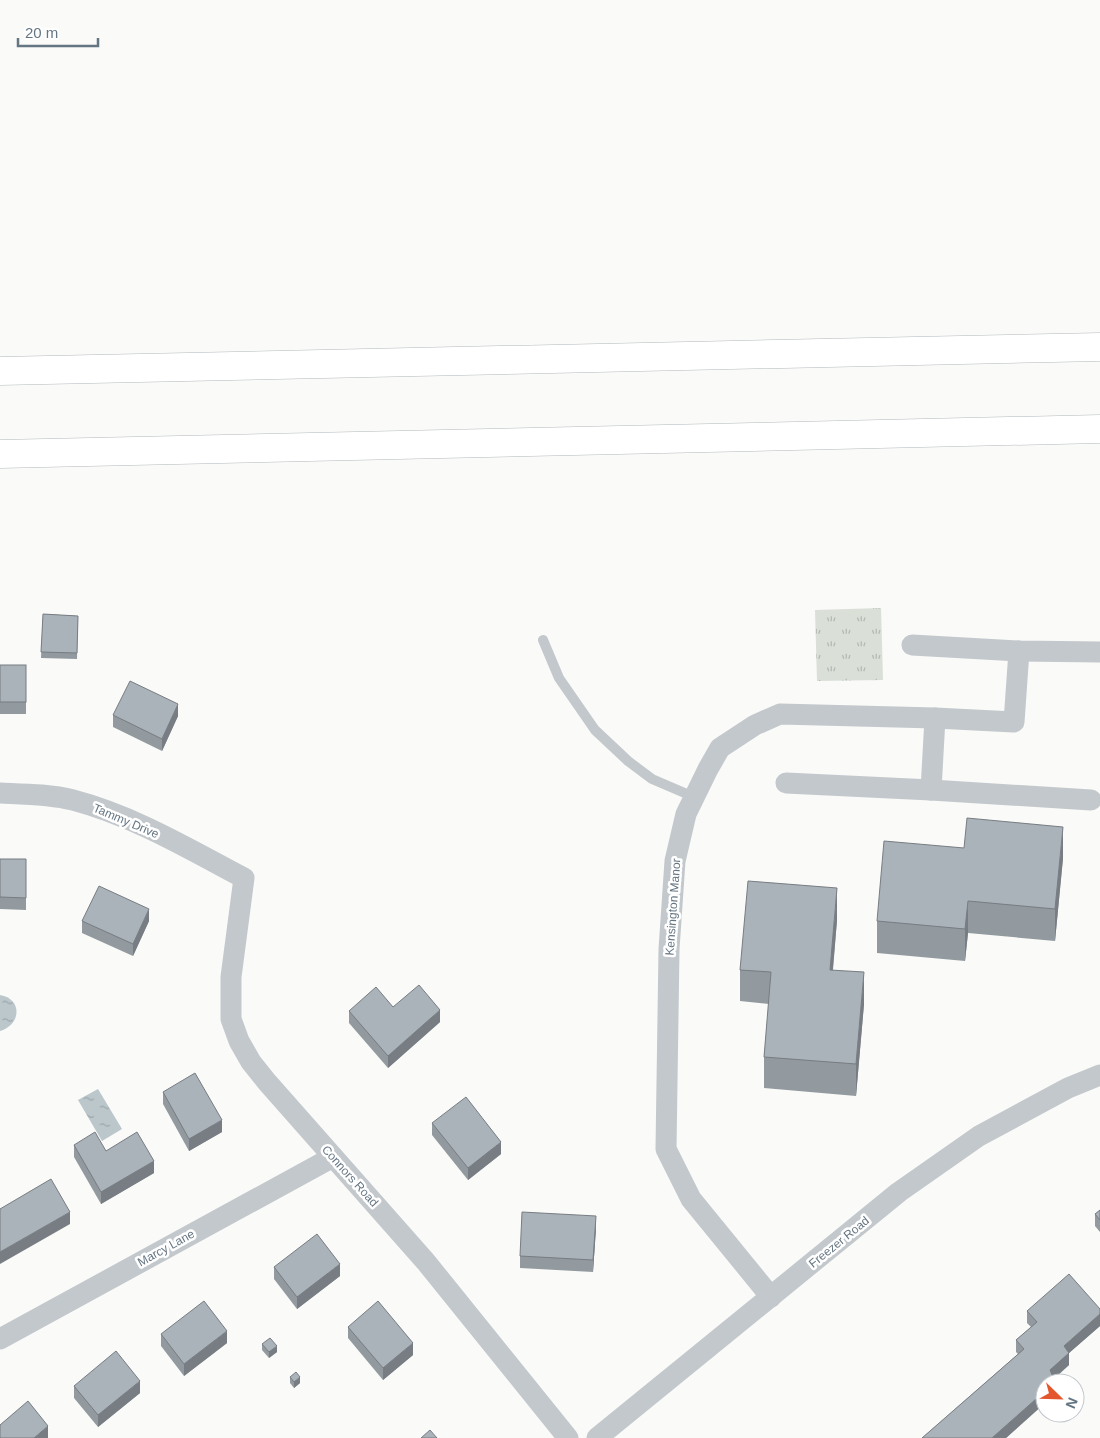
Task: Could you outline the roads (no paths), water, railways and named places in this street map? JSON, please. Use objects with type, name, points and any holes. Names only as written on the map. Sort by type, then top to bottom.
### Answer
[{"type":"highway","points":[[0,371],[1100,347]]},
{"type":"highway","points":[[0,454],[1100,429]]},
{"type":"street","points":[[912,645],[1019,651],[1100,652]]},
{"type":"street","name":"Kensington Manor","points":[[771,1297],[691,1199],[666,1149],[669,949],[675,861],[686,814],[720,748],[755,725],[780,714],[1014,722],[1019,651]]},
{"type":"street","points":[[931,790],[935,718]]},
{"type":"street","points":[[786,783],[1091,800]]},
{"type":"street","name":"Tammy Drive","points":[[0,793],[29,794],[70,800],[103,809],[145,826],[244,878]]},
{"type":"street","name":"Connors Road","points":[[244,878],[231,977],[231,1018],[239,1041],[251,1062],[426,1262],[568,1438]]},
{"type":"street","name":"Freezer Road","points":[[597,1438],[899,1192],[979,1136],[1068,1088],[1100,1075]]},
{"type":"street","name":"Marcy Lane","points":[[0,1339],[333,1157]]},
{"type":"lane","points":[[543,640],[559,678],[595,730],[628,762],[652,779],[694,797]]},
{"type":"water","points":[[0,995],[13,1001],[16,1012],[12,1023],[0,1031]]},
{"type":"water","points":[[98,1089],[122,1129],[102,1141],[78,1100]]}]
